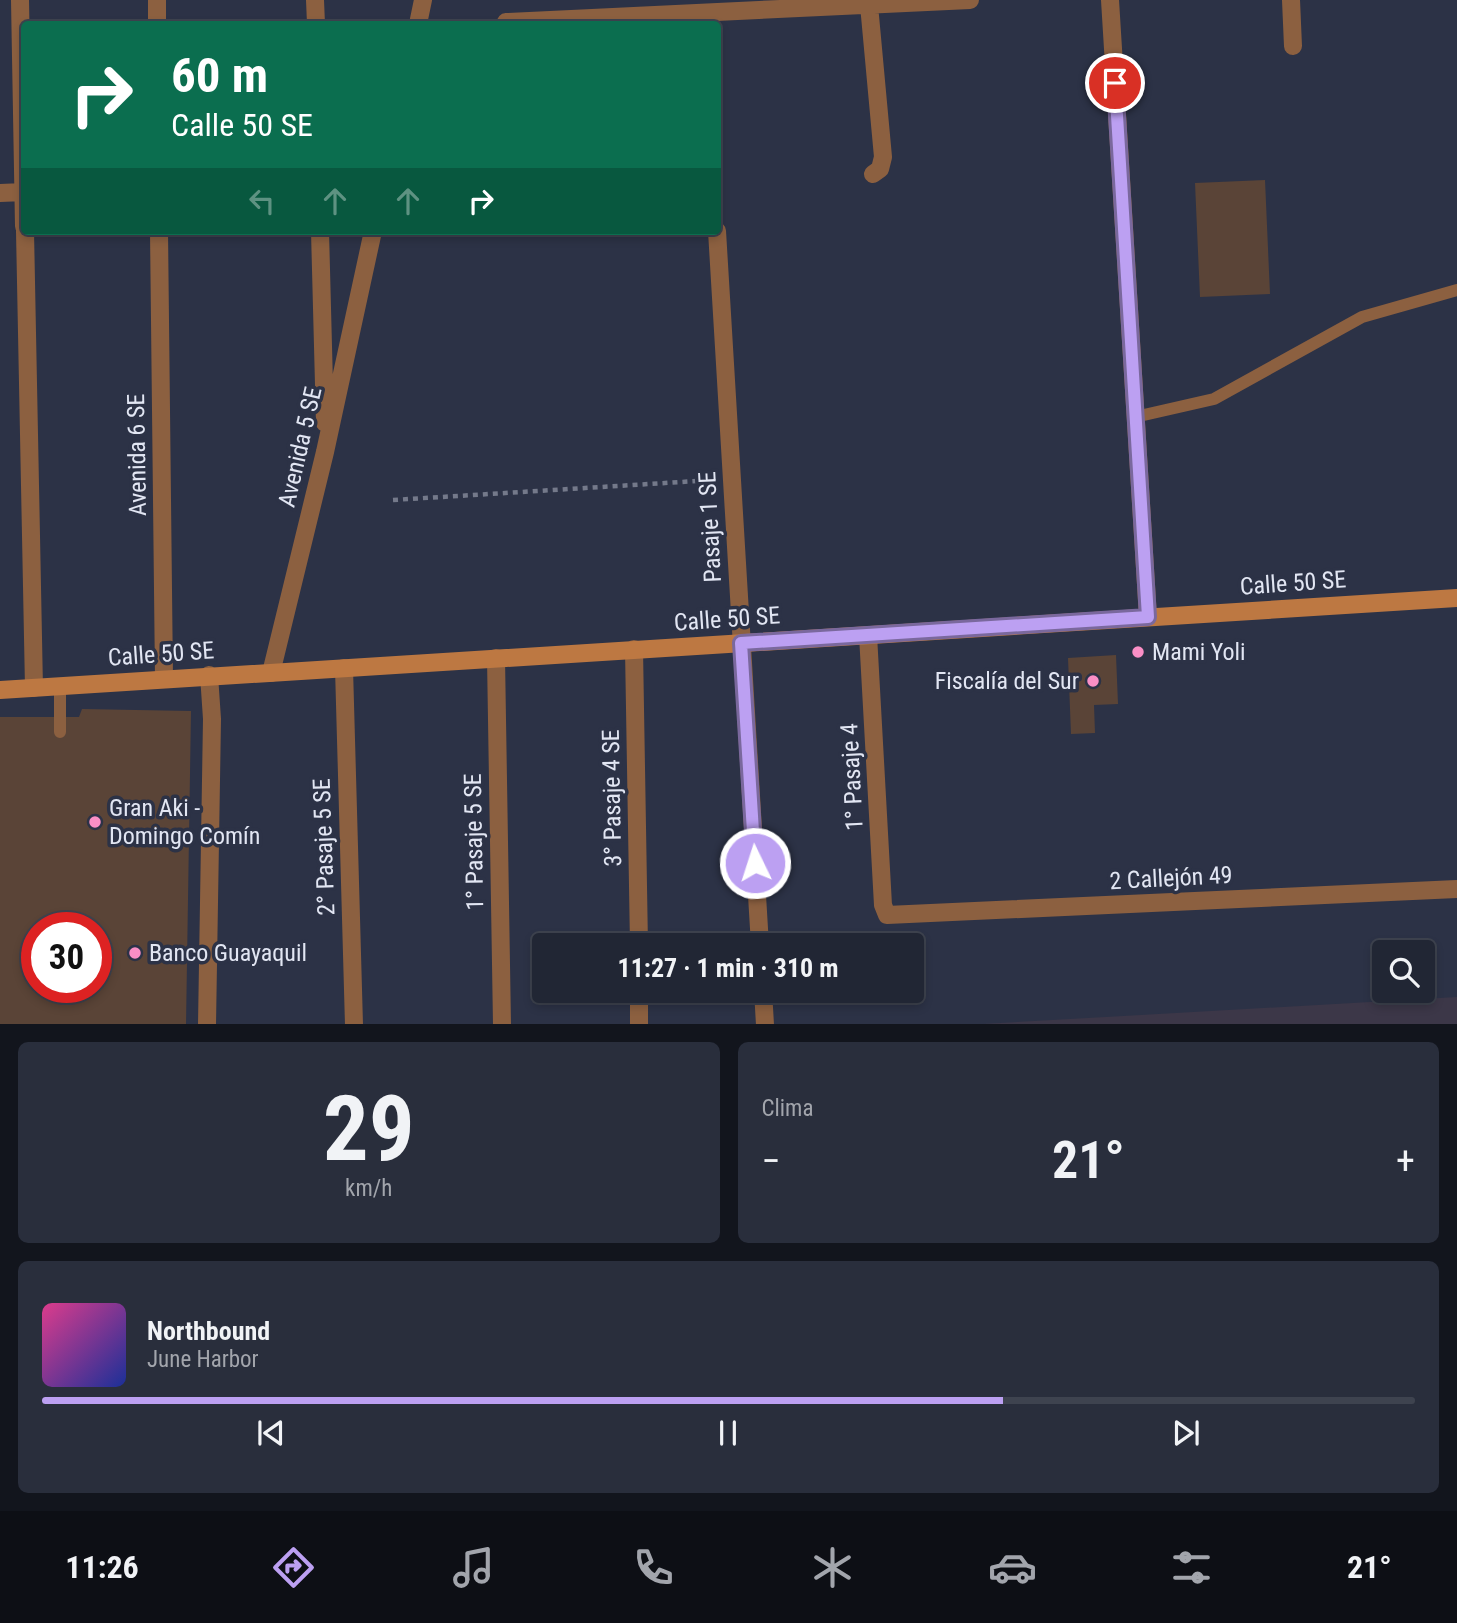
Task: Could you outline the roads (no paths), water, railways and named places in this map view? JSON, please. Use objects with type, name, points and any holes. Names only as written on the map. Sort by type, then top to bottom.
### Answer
[{"type":"street","points":[[20,0],[21,48]]},
{"type":"street","points":[[157,0],[157,21]]},
{"type":"street","points":[[315,0],[316,21]]},
{"type":"street","points":[[419,21],[423,0]]},
{"type":"street","points":[[527,21],[970,0]]},
{"type":"street","points":[[1110,0],[1148,617]]},
{"type":"street","points":[[1291,0],[1293,46]]},
{"type":"street","points":[[869,5],[883,157],[880,169],[873,174]]},
{"type":"street","points":[[0,193],[21,192]]},
{"type":"street","points":[[25,235],[34,688]]},
{"type":"street","name":"Avenida 6 SE","points":[[159,235],[164,679]]},
{"type":"street","points":[[320,235],[325,452]]},
{"type":"street","name":"Avenida 5 SE","points":[[271,673],[325,452],[372,235]]},
{"type":"street","name":"Pasaje 1 SE","points":[[717,235],[759,933]]},
{"type":"street","name":"Calle 50 SE","points":[[0,690],[1457,598]]},
{"type":"street","name":"1° Pasaje 4","points":[[869,635],[883,905],[887,915]]},
{"type":"street","name":"3° Pasaje 4 SE","points":[[634,649],[639,933]]},
{"type":"street","name":"1° Pasaje 5 SE","points":[[496,658],[502,1024]]},
{"type":"street","name":"2° Pasaje 5 SE","points":[[344,668],[354,1024]]},
{"type":"street","points":[[207,1024],[212,719],[209,675]]},
{"type":"street","name":"2 Callejón 49","points":[[887,915],[1457,889]]},
{"type":"street","points":[[639,1003],[639,1024]]},
{"type":"street","points":[[764,1003],[765,1024]]},
{"type":"lane","points":[[1135,417],[1214,398],[1362,317],[1457,290]]},
{"type":"lane","points":[[60,686],[60,732]]},
{"type":"place","name":"Mami Yoli","points":[[1138,652]]},
{"type":"place","name":"Fiscalía del Sur","points":[[1093,681]]},
{"type":"place","name":"Gran Aki - Domingo Comín","points":[[95,822]]},
{"type":"place","name":"Banco Guayaquil","points":[[135,953]]}]
